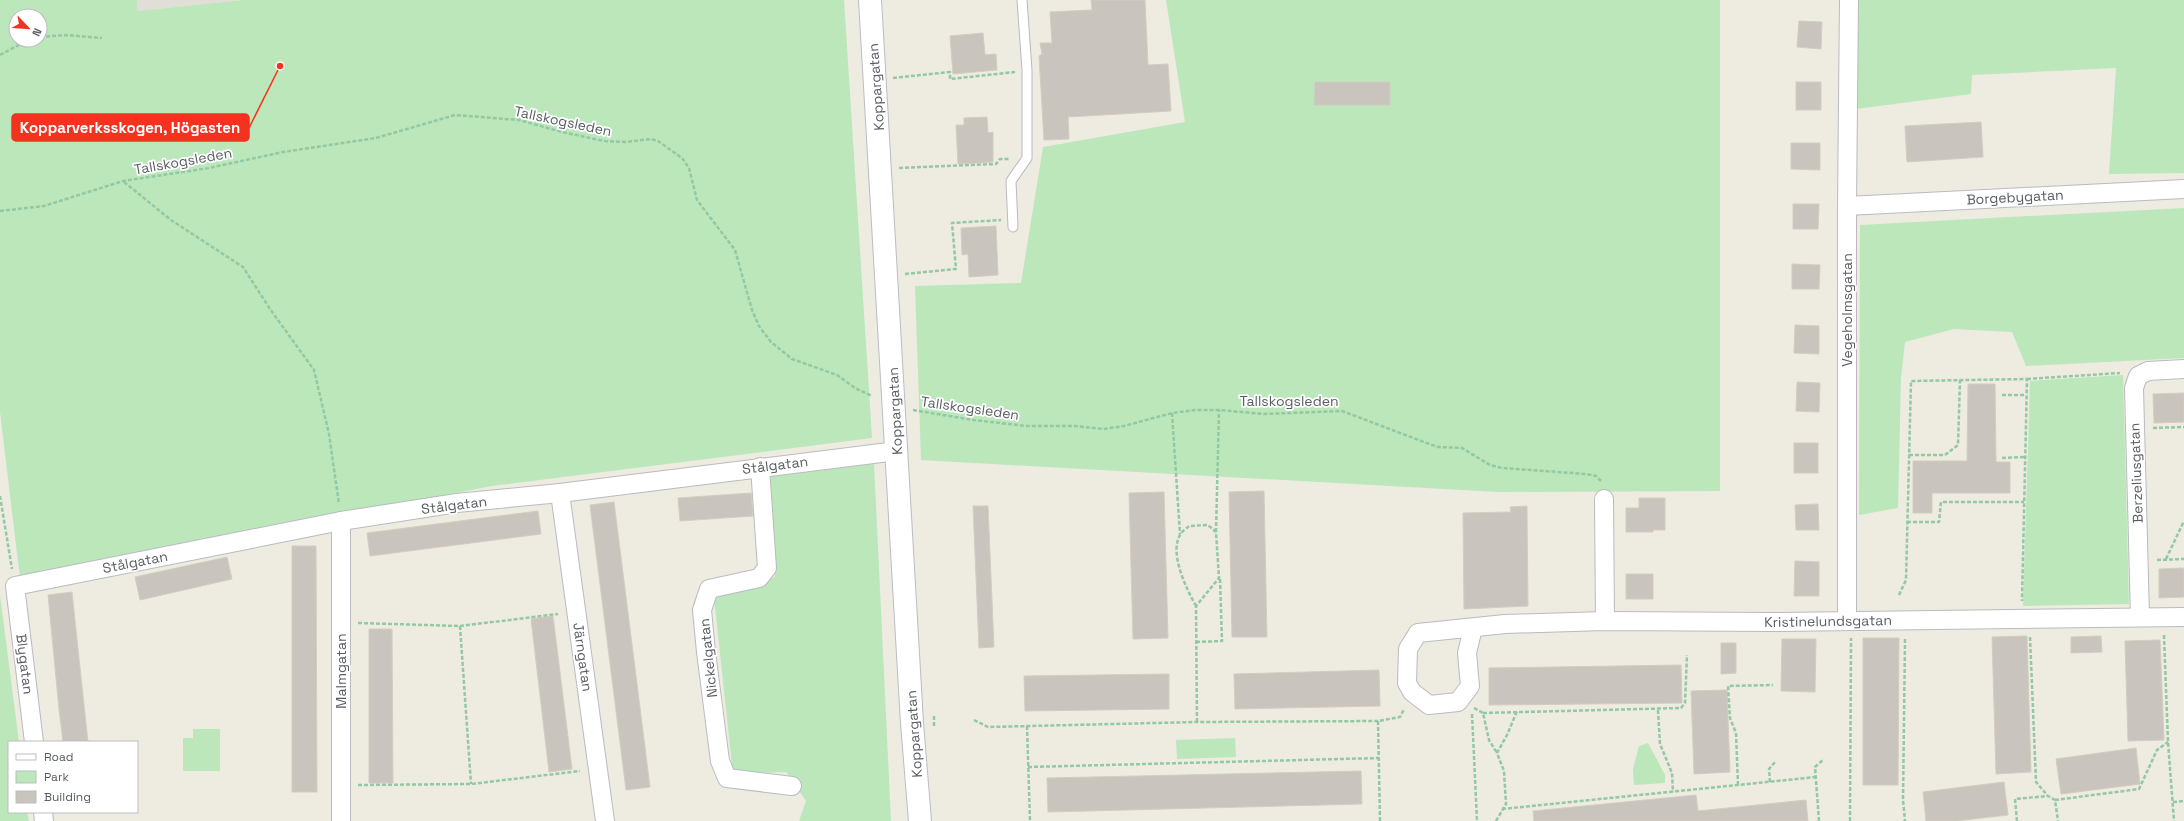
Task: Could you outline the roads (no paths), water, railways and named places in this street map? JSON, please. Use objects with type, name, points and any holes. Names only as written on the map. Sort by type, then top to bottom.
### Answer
[{"type":"street","name":"Koppargatan","points":[[870,0],[920,821]]},
{"type":"street","name":"Vegeholmsgatan","points":[[1849,621],[1847,206],[1850,0]]},
{"type":"street","name":"Borgebygatan","points":[[1847,206],[2184,189]]},
{"type":"street","name":"Berzeliusgatan","points":[[2140,617],[2134,388],[2138,376],[2148,371],[2184,369]]},
{"type":"street","name":"Stålgatan","points":[[15,586],[341,521],[457,503],[560,493],[897,451]]},
{"type":"street","name":"Nickelgatan","points":[[760,467],[767,568],[758,578],[709,589],[702,610],[706,652],[720,761],[727,778],[792,786]]},
{"type":"street","name":"Järngatan","points":[[560,493],[605,821]]},
{"type":"street","points":[[1604,499],[1605,621]]},
{"type":"street","name":"Malmgatan","points":[[341,521],[341,821]]},
{"type":"street","name":"Blygatan","points":[[15,586],[34,741]]},
{"type":"street","name":"Kristinelundsgatan","points":[[1473,628],[1467,653],[1470,686],[1458,702],[1429,705],[1412,692],[1408,683],[1408,649],[1418,633],[1505,624],[1605,621],[1849,621],[2184,617]]},
{"type":"lane","points":[[1013,223],[1011,180],[1027,158],[1026,70],[1022,0]]},
{"type":"place","name":"Kopparverksskogen, Högasten","points":[[280,66]]}]
